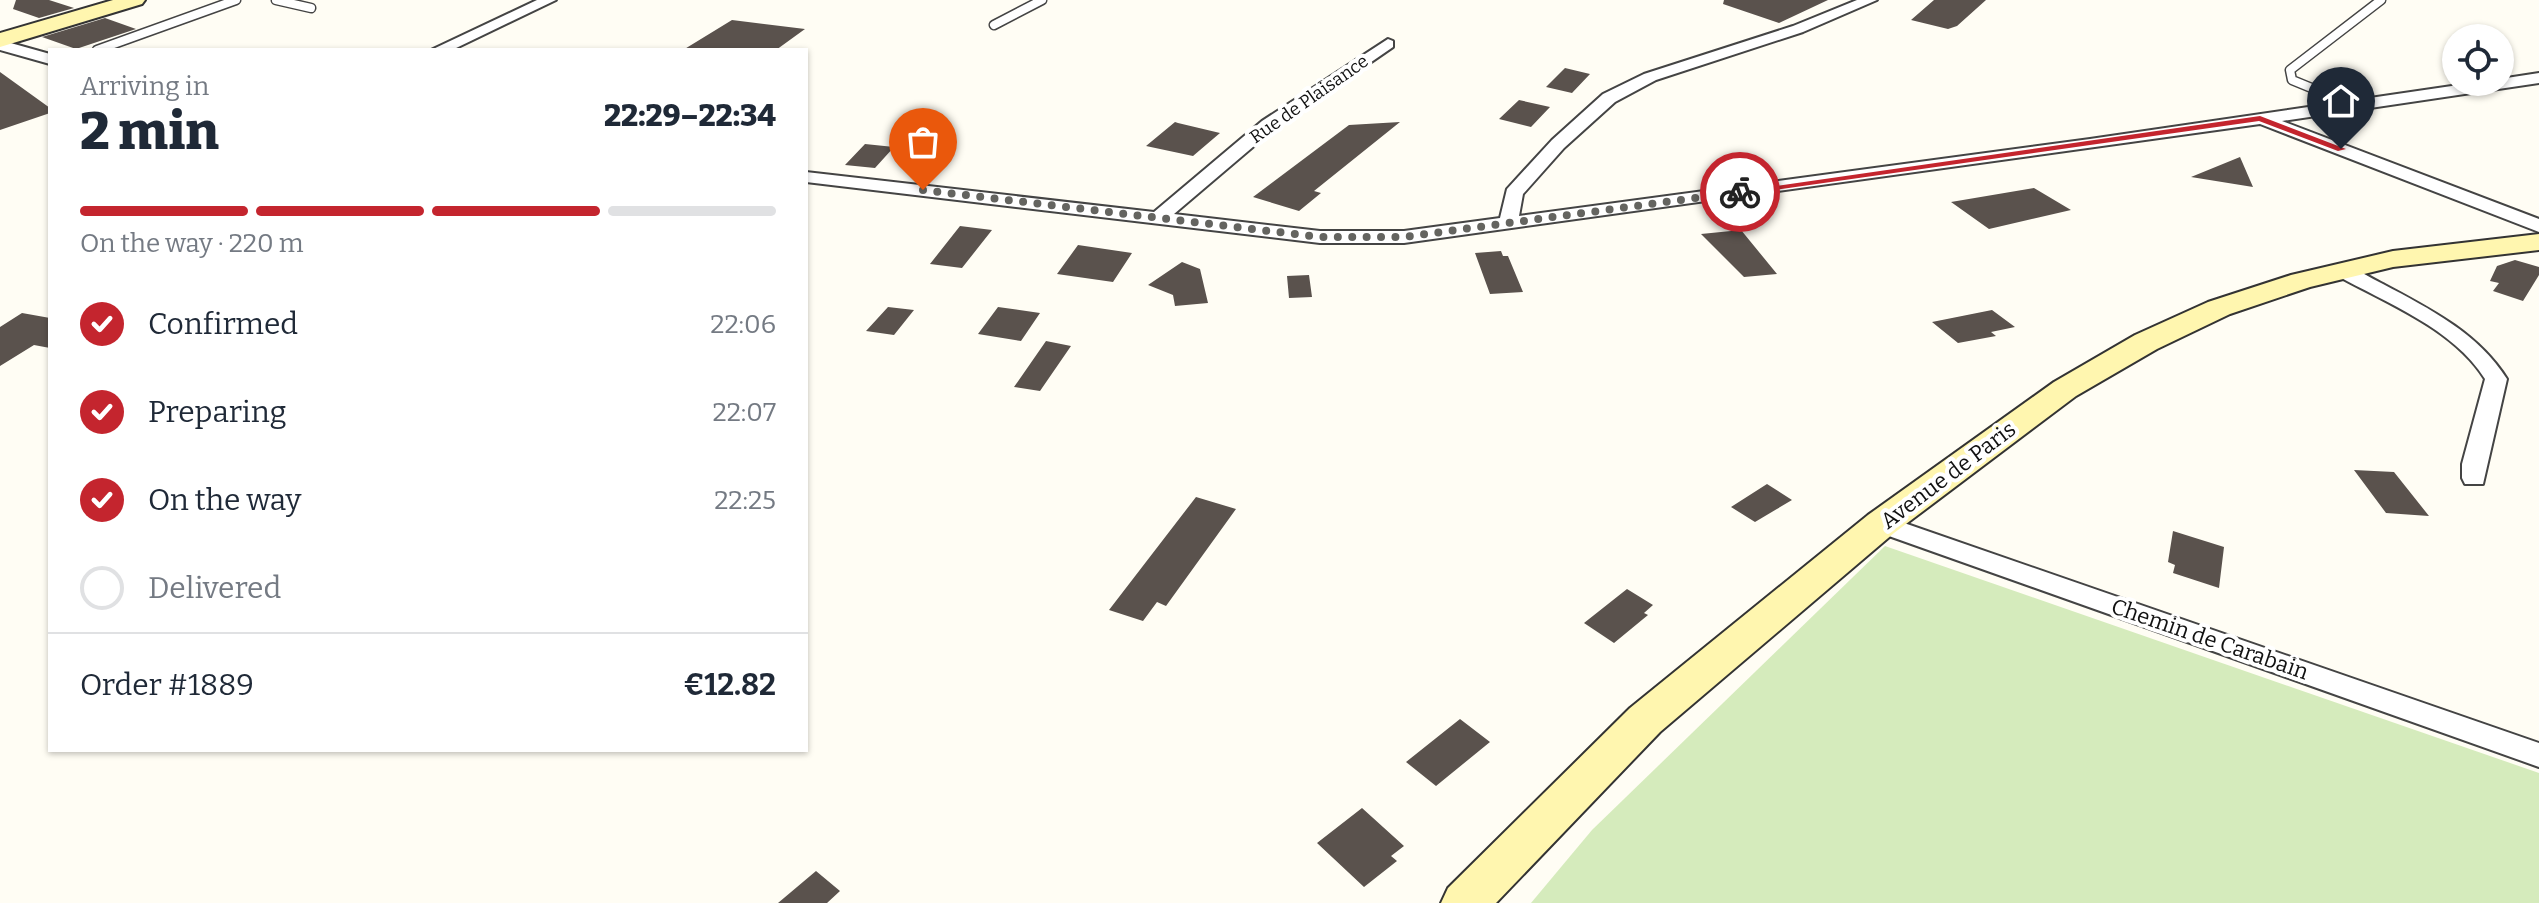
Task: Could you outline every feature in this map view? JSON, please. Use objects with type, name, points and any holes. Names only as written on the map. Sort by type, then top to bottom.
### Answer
[{"type":"main road","points":[[0,43],[135,0]]},
{"type":"main road","name":"Avenue de Paris","points":[[1465,903],[1645,720],[1881,524],[2065,389],[2146,342],[2219,308],[2301,281],[2462,249],[2539,242]]},
{"type":"street","points":[[443,48],[549,0]]},
{"type":"street","points":[[1508,224],[1514,193],[1558,144],[1609,98],[1650,77],[1784,34],[1870,0]]},
{"type":"street","points":[[0,43],[48,58]]},
{"type":"street","name":"Rue de Plaisance","points":[[1158,218],[1268,125],[1388,44]]},
{"type":"street","points":[[808,177],[1320,237],[1404,237],[2539,78]]},
{"type":"street","points":[[2260,118],[2539,226]]},
{"type":"street","points":[[2343,271],[2462,338],[2492,367],[2496,379],[2474,464],[2474,478]]},
{"type":"street","name":"Chemin de Carabain","points":[[1881,524],[2539,755]]},
{"type":"lane","points":[[103,48],[236,0]]},
{"type":"lane","points":[[276,0],[311,8]]},
{"type":"lane","points":[[994,25],[1042,0]]},
{"type":"lane","points":[[2353,105],[2292,80],[2290,70],[2381,0]]},
{"type":"green space","points":[[1885,546],[2539,773],[2539,903],[1531,903],[1592,830]]},
{"type":"building","points":[[16,0],[49,0],[74,8],[39,18],[13,9]]},
{"type":"building","points":[[1724,0],[1828,0],[1779,23],[1723,4]]},
{"type":"building","points":[[1934,0],[1986,0],[1957,26],[1948,29],[1911,20]]},
{"type":"building","points":[[105,18],[136,29],[79,48],[42,37]]},
{"type":"building","points":[[732,20],[805,29],[779,48],[686,48]]},
{"type":"building","points":[[1565,68],[1590,74],[1572,93],[1546,87]]},
{"type":"building","points":[[0,72],[48,107],[48,114],[0,130]]},
{"type":"building","points":[[1519,100],[1550,107],[1531,127],[1499,119]]},
{"type":"building","points":[[1175,122],[1220,133],[1193,156],[1146,146]]},
{"type":"building","points":[[1400,122],[1314,191],[1321,193],[1299,211],[1253,197],[1349,125]]},
{"type":"building","points":[[865,144],[894,147],[875,168],[845,165]]},
{"type":"building","points":[[2240,157],[2253,187],[2191,177]]},
{"type":"building","points":[[2034,188],[2071,210],[1989,229],[1951,202]]},
{"type":"building","points":[[960,226],[992,230],[962,268],[930,264]]},
{"type":"building","points":[[1741,230],[1777,274],[1744,277],[1701,234]]},
{"type":"building","points":[[1078,245],[1132,253],[1113,282],[1057,274]]},
{"type":"building","points":[[1501,251],[1503,256],[1508,256],[1523,292],[1490,294],[1475,253]]},
{"type":"building","points":[[2515,260],[2539,267],[2539,275],[2523,301],[2493,291],[2499,283],[2490,281],[2497,266]]},
{"type":"building","points":[[1182,262],[1200,269],[1208,303],[1175,306],[1173,295],[1148,285]]},
{"type":"building","points":[[1309,275],[1312,297],[1289,298],[1287,276]]},
{"type":"building","points":[[888,307],[914,310],[894,335],[866,331]]},
{"type":"building","points":[[998,307],[1040,313],[1021,341],[978,334]]},
{"type":"building","points":[[1992,310],[2015,327],[1991,332],[1996,336],[1958,343],[1932,322]]},
{"type":"building","points":[[22,313],[48,318],[48,348],[34,345],[0,366],[0,327]]},
{"type":"building","points":[[1046,341],[1071,346],[1040,391],[1014,387]]},
{"type":"building","points":[[2354,470],[2394,472],[2429,516],[2386,513]]},
{"type":"building","points":[[1767,484],[1792,500],[1755,522],[1731,507]]},
{"type":"building","points":[[1196,497],[1236,509],[1166,606],[1157,602],[1143,621],[1109,610]]},
{"type":"building","points":[[2173,531],[2224,547],[2219,588],[2173,573],[2175,565],[2168,562]]},
{"type":"building","points":[[1627,589],[1653,605],[1644,613],[1648,615],[1614,643],[1584,623]]},
{"type":"building","points":[[1460,719],[1490,742],[1436,786],[1406,762]]},
{"type":"building","points":[[1362,808],[1404,846],[1391,856],[1397,861],[1364,887],[1317,843]]},
{"type":"building","points":[[816,871],[840,891],[827,903],[778,903]]},
{"type":"way so far","points":[[923,190],[1320,237],[1404,237],[1740,192]]},
{"type":"route","points":[[1740,192],[2260,118],[2341,149]]}]
